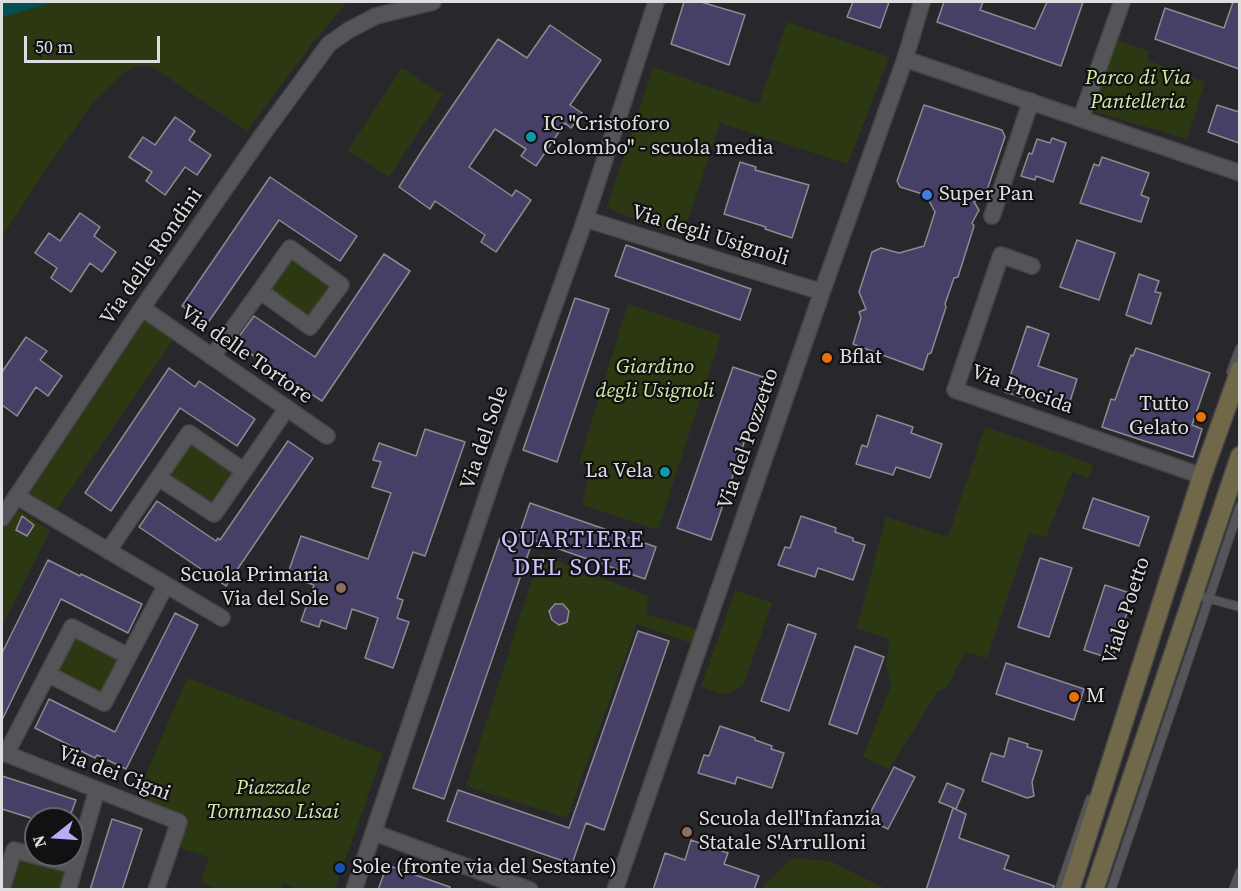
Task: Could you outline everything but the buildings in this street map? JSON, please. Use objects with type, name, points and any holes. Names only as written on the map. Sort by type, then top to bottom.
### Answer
[{"type":"main road","name":"Viale Poetto","points":[[1070,890],[1199,475],[1239,370]]},
{"type":"main road","points":[[1094,890],[1201,596],[1239,456]]},
{"type":"street","name":"Via delle Rondini","points":[[2,518],[142,308],[263,134],[329,44],[376,16],[434,2]]},
{"type":"street","name":"Via del Sole","points":[[354,890],[496,469],[585,219],[656,2]]},
{"type":"street","name":"Via del Pozzetto","points":[[615,890],[905,59],[922,2]]},
{"type":"street","points":[[1081,118],[1122,2]]},
{"type":"street","points":[[905,59],[1239,173]]},
{"type":"street","points":[[992,216],[1031,101]]},
{"type":"street","name":"Via degli Usignoli","points":[[585,219],[822,292]]},
{"type":"street","points":[[212,357],[290,249],[341,285],[310,327],[260,291]]},
{"type":"street","name":"Via Procida","points":[[1032,266],[1001,255],[955,390],[1199,475]]},
{"type":"street","name":"Via delle Tortore","points":[[142,308],[327,436]]},
{"type":"street","points":[[159,478],[214,514],[287,408]]},
{"type":"street","points":[[108,551],[189,434],[244,471]]},
{"type":"street","points":[[16,496],[222,618]]},
{"type":"street","points":[[48,674],[104,703],[166,585]]},
{"type":"street","points":[[4,753],[72,627],[128,656]]},
{"type":"street","name":"Via dei Cigni","points":[[4,753],[179,822],[156,890]]},
{"type":"street","points":[[84,836],[98,790]]},
{"type":"street","points":[[375,833],[530,890]]},
{"type":"street","points":[[2,889],[15,850],[24,852]]},
{"type":"street","points":[[68,890],[75,867]]},
{"type":"lane","name":"Viale Poetto","points":[[1150,611],[1199,475],[1239,348]]},
{"type":"lane","points":[[1111,890],[1201,596],[1239,506]]},
{"type":"lane","points":[[1201,596],[1239,607]]},
{"type":"lane","name":"Viale Poetto","points":[[1059,890],[1146,622]]},
{"type":"lane","points":[[1233,890],[1239,872]]},
{"type":"green space","points":[[2,2],[347,2],[312,44],[247,131],[151,66],[138,66],[125,72],[94,102],[50,163],[2,237]]},
{"type":"green space","points":[[787,22],[889,57],[848,164],[720,123],[682,237],[607,208],[653,67],[759,104]]},
{"type":"green space","name":"Parco di Via Pantelleria","points":[[1116,40],[1149,51],[1147,60],[1205,82],[1187,139],[1093,111]]},
{"type":"green space","points":[[402,68],[443,95],[389,177],[348,150]]},
{"type":"green space","points":[[293,255],[335,285],[309,323],[267,291]]},
{"type":"green space","name":"Giardino degli Usignoli","points":[[628,304],[721,335],[658,530],[582,505],[591,467],[579,463]]},
{"type":"green space","points":[[145,317],[175,337],[56,511],[30,497],[28,493]]},
{"type":"green space","points":[[985,427],[1093,464],[1089,478],[1072,472],[1046,537],[1029,533],[987,658],[965,652],[947,687],[938,691],[889,769],[863,757],[891,685],[886,665],[890,639],[857,628],[886,517],[948,537]]},
{"type":"green space","points":[[190,438],[239,473],[213,509],[164,477]]},
{"type":"green space","points":[[16,508],[50,531],[2,626],[2,530]]},
{"type":"green space","points":[[540,554],[648,596],[647,614],[699,630],[694,644],[637,624],[567,818],[466,786]]},
{"type":"green space","points":[[735,590],[772,603],[743,686],[725,695],[701,687]]},
{"type":"green space","points":[[74,632],[120,657],[98,696],[54,672]]},
{"type":"green space","name":"Piazzale Tommaso Lisai","points":[[187,678],[383,753],[335,889],[297,889],[283,884],[281,889],[219,890],[201,883],[209,857],[178,847],[187,816],[136,798]]},
{"type":"green space","points":[[21,857],[24,858],[24,867],[57,867],[68,870],[62,889],[12,890]]},
{"type":"green space","points":[[792,858],[830,861],[886,889],[760,889]]},
{"type":"water","points":[[2,2],[55,2],[2,17]]},
{"type":"place","name":"IC \"Cristoforo Colombo\" - scuola media","points":[[531,137]]},
{"type":"place","name":"Super Pan","points":[[927,195]]},
{"type":"place","name":"Bflat","points":[[827,358]]},
{"type":"place","name":"Tutto Gelato","points":[[1201,417]]},
{"type":"place","name":"La Vela","points":[[665,472]]},
{"type":"place","name":"Scuola Primaria Via del Sole","points":[[341,588]]},
{"type":"place","name":"M","points":[[1074,697]]},
{"type":"place","name":"Scuola dell'Infanzia Statale S'Arrulloni","points":[[687,832]]},
{"type":"place","name":"Sole (fronte via del Sestante)","points":[[340,868]]},
{"type":"district","name":"QUARTIERE DEL SOLE","points":[[573,555]]}]
